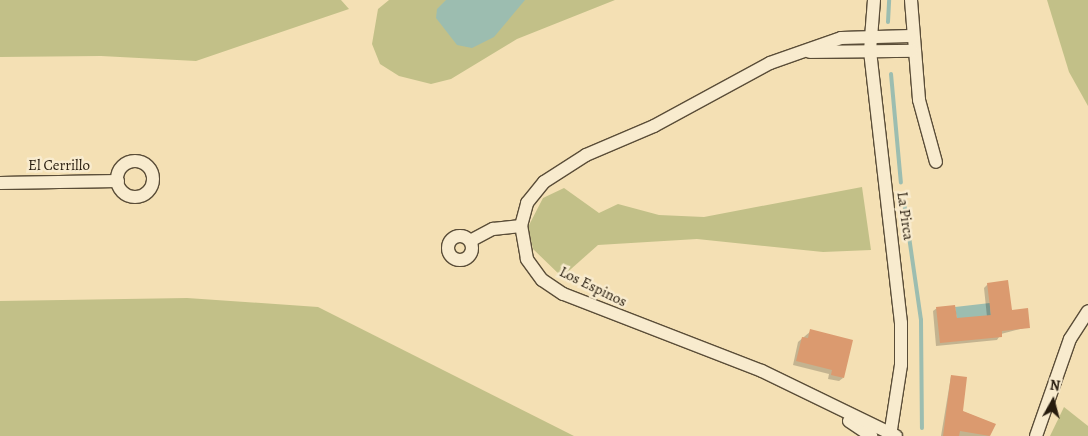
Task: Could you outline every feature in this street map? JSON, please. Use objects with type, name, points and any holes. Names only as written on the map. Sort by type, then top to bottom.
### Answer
[{"type":"street","name":"La Pirca","points":[[874,0],[869,36],[870,51],[901,323],[901,364],[892,435]]},
{"type":"street","points":[[911,0],[912,51],[936,162]]},
{"type":"street","name":"Los Espinos","points":[[892,435],[831,408],[762,371],[563,294],[542,280],[527,259],[521,226],[527,203],[544,182],[586,155],[654,126],[770,63],[841,38],[912,36]]},
{"type":"street","name":"Los Espinos","points":[[800,52],[912,51]]},
{"type":"street","name":"El Cerrillo","points":[[0,183],[118,181]]},
{"type":"street","points":[[470,241],[493,229],[521,226]]},
{"type":"street","points":[[1036,436],[1070,340],[1088,312]]},
{"type":"street","name":"Los Espinos","points":[[831,408],[871,436]]},
{"type":"shaded area","points":[[0,0],[341,0],[349,9],[196,61],[101,56],[0,57]]},
{"type":"shaded area","points":[[389,0],[615,0],[517,39],[451,79],[431,84],[399,76],[380,64],[372,44],[378,9]]},
{"type":"shaded area","points":[[446,0],[525,0],[494,37],[472,48],[457,45],[436,18],[437,9]]},
{"type":"shaded area","points":[[1047,0],[1088,0],[1088,106],[1069,72]]},
{"type":"shaded area","points":[[862,187],[871,250],[823,252],[697,239],[598,245],[562,277],[533,249],[528,227],[543,198],[564,188],[599,213],[618,204],[659,215],[704,217]]},
{"type":"shaded area","points":[[187,298],[318,307],[574,436],[0,436],[0,301]]},
{"type":"shaded area","points":[[990,303],[991,321],[958,327],[955,307]]},
{"type":"shaded area","points":[[1064,407],[1088,426],[1088,436],[1050,436]]},
{"type":"building","points":[[1008,280],[1012,310],[1028,308],[1030,328],[1002,331],[1002,337],[940,343],[936,307],[955,305],[957,318],[991,315],[987,283]]},
{"type":"building","points":[[810,329],[853,340],[844,378],[831,375],[832,370],[796,361],[802,337],[808,338]]},
{"type":"building","points":[[951,375],[967,377],[963,411],[996,424],[990,436],[960,431],[959,436],[943,436]]},
{"type":"waterway","points":[[888,22],[889,0]]},
{"type":"waterway","points":[[891,74],[901,183]]},
{"type":"waterway","points":[[903,195],[921,320],[922,428]]}]
